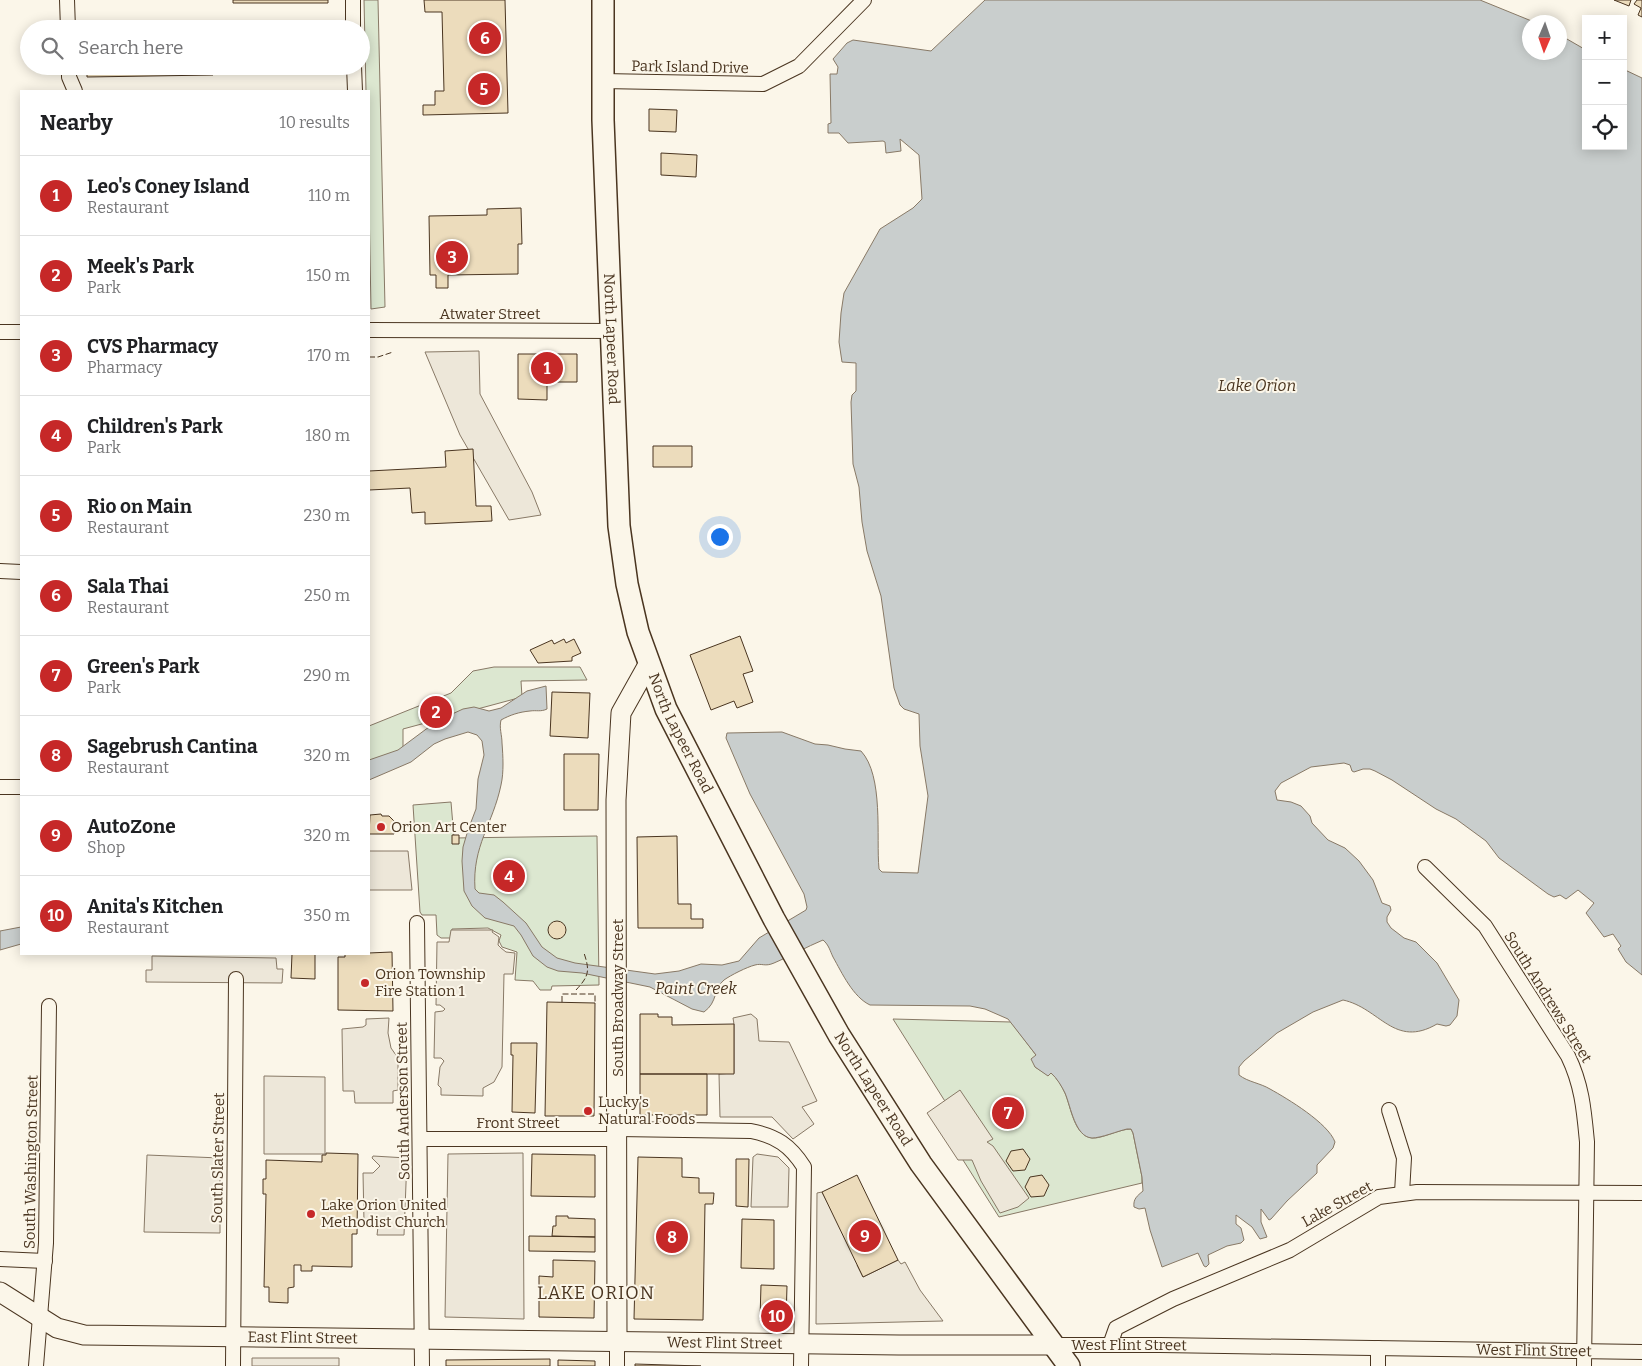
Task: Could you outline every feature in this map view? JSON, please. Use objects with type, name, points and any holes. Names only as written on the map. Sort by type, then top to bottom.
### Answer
[{"type":"main road","name":"North Lapeer Road","points":[[603,0],[603,120],[619,526],[627,584],[638,632],[666,709],[774,919],[839,1035],[921,1164],[1068,1366]]},
{"type":"main road","name":"South Broadway Street","points":[[617,1341],[618,954],[616,800],[621,713],[649,662]]},
{"type":"main road","name":"East Flint Street","points":[[0,1292],[57,1328],[84,1335],[617,1341]]},
{"type":"main road","name":"West Flint Street","points":[[617,1341],[926,1346],[1053,1345]]},
{"type":"street","points":[[67,0],[68,20]]},
{"type":"street","points":[[353,0],[353,20]]},
{"type":"street","name":"Park Island Drive","points":[[603,81],[763,84],[799,66],[864,0]]},
{"type":"street","points":[[69,75],[75,90]]},
{"type":"street","points":[[354,75],[354,90]]},
{"type":"street","name":"Atwater Street","points":[[370,330],[611,331]]},
{"type":"street","points":[[0,332],[20,332]]},
{"type":"street","points":[[0,571],[20,572]]},
{"type":"street","points":[[0,787],[20,786]]},
{"type":"street","name":"South Andrews Street","points":[[1425,867],[1485,926],[1568,1056],[1577,1075],[1584,1108],[1586,1142],[1584,1366]]},
{"type":"street","name":"South Anderson Street","points":[[417,923],[422,1366]]},
{"type":"street","name":"South Slater Street","points":[[233,1366],[236,979]]},
{"type":"street","name":"South Washington Street","points":[[36,1366],[45,1261],[49,1006]]},
{"type":"street","points":[[1389,1110],[1404,1158],[1402,1193]]},
{"type":"street","name":"Front Street","points":[[420,1139],[751,1131],[766,1134],[782,1142],[796,1155],[804,1167],[802,1344]]},
{"type":"street","name":"Lake Street","points":[[1110,1345],[1116,1328],[1173,1299],[1290,1250],[1379,1197],[1402,1193],[1642,1193]]},
{"type":"street","points":[[0,1258],[45,1261]]},
{"type":"street","points":[[617,1341],[617,1366]]},
{"type":"street","points":[[801,1366],[802,1344]]},
{"type":"street","name":"West Flint Street","points":[[1053,1345],[1642,1352]]},
{"type":"street","points":[[1378,1348],[1378,1366]]},
{"type":"green space","points":[[364,0],[378,0],[385,307],[371,309],[370,90],[366,90],[366,75],[370,75],[370,20],[364,20]]},
{"type":"green space","points":[[494,667],[580,667],[587,680],[521,681],[522,697],[403,729],[403,758],[370,773],[370,726],[451,693],[473,671]]},
{"type":"green space","points":[[451,802],[454,838],[597,836],[599,985],[552,986],[551,990],[540,990],[533,981],[515,980],[517,952],[502,947],[499,941],[501,935],[488,928],[452,929],[451,938],[441,938],[437,935],[436,915],[422,915],[420,912],[413,805]]},
{"type":"green space","points":[[893,1019],[1011,1022],[1036,1055],[1035,1067],[1048,1075],[1051,1073],[1061,1085],[1074,1120],[1081,1132],[1086,1136],[1096,1138],[1131,1129],[1142,1183],[999,1217],[939,1122],[948,1106]]},
{"type":"shaded area","points":[[479,351],[480,394],[532,492],[541,515],[509,520],[460,435],[425,352]]},
{"type":"shaded area","points":[[370,851],[408,851],[412,890],[370,890]]},
{"type":"shaded area","points":[[451,930],[493,930],[492,932],[499,937],[498,945],[506,952],[515,953],[513,974],[504,974],[502,1067],[494,1082],[483,1088],[483,1096],[441,1095],[441,1088],[438,1085],[440,1067],[444,1061],[441,1058],[434,1058],[435,1012],[445,1009],[440,1005],[436,1005],[437,942],[449,942]]},
{"type":"shaded area","points":[[152,956],[276,958],[277,969],[283,969],[282,983],[146,982],[146,970],[152,970]]},
{"type":"shaded area","points":[[751,1014],[757,1019],[759,1041],[789,1042],[817,1101],[802,1107],[814,1124],[793,1139],[772,1117],[720,1117],[719,1074],[734,1073],[733,1018]]},
{"type":"shaded area","points":[[389,1018],[388,1033],[391,1048],[398,1058],[398,1090],[393,1091],[393,1103],[355,1103],[354,1091],[343,1091],[342,1029],[363,1027],[366,1025],[366,1019]]},
{"type":"shaded area","points":[[264,1076],[325,1077],[325,1154],[264,1154]]},
{"type":"shaded area","points":[[960,1090],[993,1139],[987,1142],[993,1146],[1029,1198],[1018,1207],[1000,1213],[981,1181],[972,1160],[958,1160],[927,1113]]},
{"type":"shaded area","points":[[523,1153],[524,1319],[445,1317],[448,1154]]},
{"type":"shaded area","points":[[757,1154],[778,1157],[789,1168],[788,1207],[751,1207],[753,1157]]},
{"type":"shaded area","points":[[147,1155],[220,1158],[220,1233],[144,1232]]},
{"type":"shaded area","points":[[373,1156],[407,1158],[404,1235],[377,1235],[378,1227],[374,1223],[364,1222],[363,1173],[373,1173],[380,1166],[372,1158]]},
{"type":"shaded area","points":[[822,1192],[859,1263],[857,1265],[863,1277],[898,1260],[901,1264],[905,1262],[920,1290],[943,1321],[816,1324],[817,1193]]},
{"type":"shaded area","points":[[252,1358],[339,1358],[339,1366],[252,1366]]},
{"type":"water","name":"Lake Orion","points":[[985,0],[1480,0],[1522,17],[1522,60],[1567,60],[1567,39],[1582,48],[1582,150],[1627,150],[1627,71],[1642,78],[1642,975],[1626,962],[1618,949],[1621,946],[1613,934],[1604,937],[1586,913],[1594,903],[1578,890],[1566,899],[1560,895],[1554,897],[1548,894],[1499,858],[1486,841],[1456,819],[1436,809],[1392,780],[1370,769],[1354,772],[1350,765],[1344,763],[1311,767],[1281,783],[1275,791],[1277,800],[1301,806],[1310,816],[1312,823],[1328,840],[1345,848],[1359,861],[1373,880],[1382,903],[1390,906],[1391,910],[1387,917],[1387,922],[1391,928],[1404,938],[1416,942],[1437,963],[1459,1000],[1457,1016],[1450,1025],[1437,1024],[1422,1030],[1409,1032],[1398,1030],[1356,1004],[1343,1000],[1313,1012],[1277,1033],[1244,1061],[1239,1067],[1239,1075],[1270,1089],[1307,1112],[1324,1127],[1335,1142],[1333,1148],[1317,1165],[1317,1173],[1271,1219],[1269,1220],[1261,1209],[1261,1222],[1267,1237],[1260,1239],[1252,1227],[1236,1215],[1236,1224],[1241,1228],[1244,1240],[1241,1243],[1227,1246],[1208,1255],[1209,1264],[1206,1267],[1198,1253],[1162,1267],[1145,1208],[1139,1209],[1134,1207],[1136,1198],[1143,1191],[1142,1177],[1131,1129],[1092,1138],[1081,1133],[1059,1083],[1051,1073],[1048,1076],[1035,1067],[1031,1059],[1036,1055],[1008,1019],[985,1009],[970,1006],[870,1005],[853,991],[823,940],[774,963],[752,966],[727,978],[718,987],[711,1004],[704,1012],[692,1009],[650,987],[582,973],[558,971],[547,967],[533,956],[514,926],[485,918],[472,906],[464,891],[463,847],[476,809],[478,779],[484,755],[482,741],[477,735],[468,732],[445,739],[434,744],[411,762],[370,780],[370,760],[398,750],[437,721],[463,709],[474,707],[489,711],[501,708],[527,691],[546,686],[547,709],[518,713],[501,720],[502,780],[480,847],[475,874],[475,889],[479,893],[494,895],[503,902],[526,923],[542,947],[557,958],[575,963],[655,974],[679,971],[701,964],[722,965],[739,961],[759,938],[806,910],[804,894],[750,794],[726,738],[727,733],[782,732],[815,744],[861,751],[873,775],[876,791],[879,869],[882,872],[918,873],[928,796],[920,746],[919,714],[904,709],[900,705],[894,688],[881,596],[867,551],[859,487],[853,464],[851,402],[852,395],[856,391],[856,363],[842,362],[839,342],[844,293],[880,229],[913,208],[922,199],[919,155],[900,139],[901,151],[886,153],[885,142],[883,141],[848,143],[839,133],[828,133],[828,124],[831,123],[830,74],[837,74],[838,67],[833,59],[847,43],[853,40],[931,51]]},
{"type":"water","points":[[20,927],[20,944],[0,950],[0,931]]},
{"type":"building","points":[[233,0],[328,0],[328,3],[233,3]]},
{"type":"building","points":[[424,0],[505,0],[508,113],[423,115],[423,105],[435,105],[435,91],[444,91],[442,12],[425,12]]},
{"type":"building","points":[[1614,0],[1631,0],[1629,6]]},
{"type":"building","points":[[1637,0],[1642,0],[1642,17],[1638,15],[1641,8],[1634,4]]},
{"type":"building","points":[[87,75],[213,75],[87,77]]},
{"type":"building","points":[[649,109],[677,110],[676,132],[649,131]]},
{"type":"building","points":[[661,153],[697,155],[696,177],[661,175]]},
{"type":"building","points":[[521,208],[522,244],[518,244],[518,274],[448,275],[448,288],[436,288],[436,275],[430,275],[429,216],[487,215],[487,209]]},
{"type":"building","points":[[518,354],[577,354],[577,382],[547,382],[547,400],[518,399]]},
{"type":"building","points":[[653,446],[692,446],[692,467],[653,467]]},
{"type":"building","points":[[473,449],[476,506],[491,506],[492,521],[425,524],[425,512],[412,513],[410,488],[370,490],[370,471],[446,467],[445,451]]},
{"type":"building","points":[[740,636],[753,671],[743,674],[753,702],[737,708],[734,701],[711,710],[690,655]]},
{"type":"building","points":[[564,639],[566,643],[574,639],[581,653],[572,657],[572,661],[538,663],[530,650],[552,640],[554,644]]},
{"type":"building","points":[[552,692],[590,693],[588,738],[550,736]]},
{"type":"building","points":[[564,754],[599,754],[598,810],[564,810]]},
{"type":"building","name":"Orion Art Center","points":[[381,814],[382,816],[389,816],[394,821],[394,834],[370,834],[370,815]]},
{"type":"building","points":[[452,835],[459,835],[459,844],[452,844]]},
{"type":"building","points":[[677,836],[678,904],[691,904],[691,919],[703,919],[703,928],[638,928],[637,837]]},
{"type":"building","points":[[553,921],[561,921],[566,926],[564,937],[553,939],[548,934],[548,926]]},
{"type":"building","name":"Orion Township Fire Station 1","points":[[392,952],[393,1011],[338,1010],[338,957],[345,957],[345,955],[370,955],[370,953]]},
{"type":"building","points":[[292,955],[315,955],[315,979],[291,978]]},
{"type":"building","points":[[547,1002],[595,1003],[594,1116],[545,1116]]},
{"type":"building","points":[[640,1014],[658,1014],[658,1017],[672,1017],[672,1025],[734,1024],[734,1074],[640,1074]]},
{"type":"building","points":[[511,1043],[537,1043],[535,1113],[512,1112],[513,1055],[511,1055]]},
{"type":"building","points":[[640,1074],[707,1074],[707,1115],[640,1115]]},
{"type":"building","points":[[1023,1149],[1030,1159],[1025,1170],[1013,1171],[1006,1161],[1011,1151]]},
{"type":"building","name":"Lake Orion United Methodist Church","points":[[326,1153],[358,1154],[357,1234],[352,1234],[352,1267],[312,1266],[312,1271],[301,1271],[301,1265],[294,1265],[294,1287],[288,1288],[288,1303],[269,1302],[269,1287],[264,1287],[266,1194],[263,1194],[263,1179],[266,1179],[266,1160],[322,1162],[322,1155],[326,1155]]},
{"type":"building","points":[[532,1154],[595,1155],[595,1197],[531,1196]]},
{"type":"building","points":[[638,1157],[682,1158],[682,1177],[699,1178],[699,1193],[714,1193],[713,1204],[705,1204],[703,1320],[634,1319]]},
{"type":"building","points":[[736,1159],[749,1159],[748,1207],[736,1206]]},
{"type":"building","points":[[857,1175],[898,1260],[863,1277],[822,1192]]},
{"type":"building","points":[[1042,1175],[1049,1185],[1044,1196],[1031,1197],[1025,1187],[1030,1177]]},
{"type":"building","points":[[556,1216],[595,1219],[595,1237],[552,1236],[553,1226],[556,1226]]},
{"type":"building","points":[[742,1219],[774,1220],[774,1269],[741,1268]]},
{"type":"building","points":[[529,1236],[595,1237],[595,1252],[529,1251]]},
{"type":"building","points":[[553,1260],[595,1261],[594,1318],[539,1317],[539,1276],[553,1277]]},
{"type":"building","points":[[761,1285],[787,1286],[786,1320],[760,1319]]},
{"type":"building","points":[[550,1359],[550,1366],[446,1366],[446,1360]]},
{"type":"building","points":[[558,1360],[595,1361],[595,1366],[558,1366]]},
{"type":"building","points":[[635,1364],[701,1366],[635,1366]]},
{"type":"fence","points":[[370,357],[378,357],[393,352]]},
{"type":"fence","points":[[576,990],[584,981],[588,969],[584,953]]},
{"type":"fence","points":[[562,1002],[562,994],[595,994],[595,1003]]},
{"type":"place","name":"Sala Thai","points":[[485,38]]},
{"type":"place","name":"Rio on Main","points":[[484,89]]},
{"type":"place","name":"CVS Pharmacy","points":[[452,257]]},
{"type":"place","name":"Leo's Coney Island","points":[[547,368]]},
{"type":"place","name":"Meek's Park","points":[[436,712]]},
{"type":"place","name":"Orion Art Center","points":[[381,827]]},
{"type":"place","name":"Children's Park","points":[[509,876]]},
{"type":"place","name":"Orion Township Fire Station 1","points":[[365,983]]},
{"type":"place","name":"Lucky's Natural Foods","points":[[588,1111]]},
{"type":"place","name":"Green's Park","points":[[1008,1113]]},
{"type":"place","name":"Lake Orion United Methodist Church","points":[[311,1214]]},
{"type":"place","name":"AutoZone","points":[[865,1236]]},
{"type":"place","name":"Sagebrush Cantina","points":[[672,1237]]},
{"type":"place","name":"Anita's Kitchen","points":[[777,1316]]},
{"type":"district","name":"LAKE ORION","points":[[596,1293]]},
{"type":"water label","name":"Paint Creek","points":[[696,988]]}]
